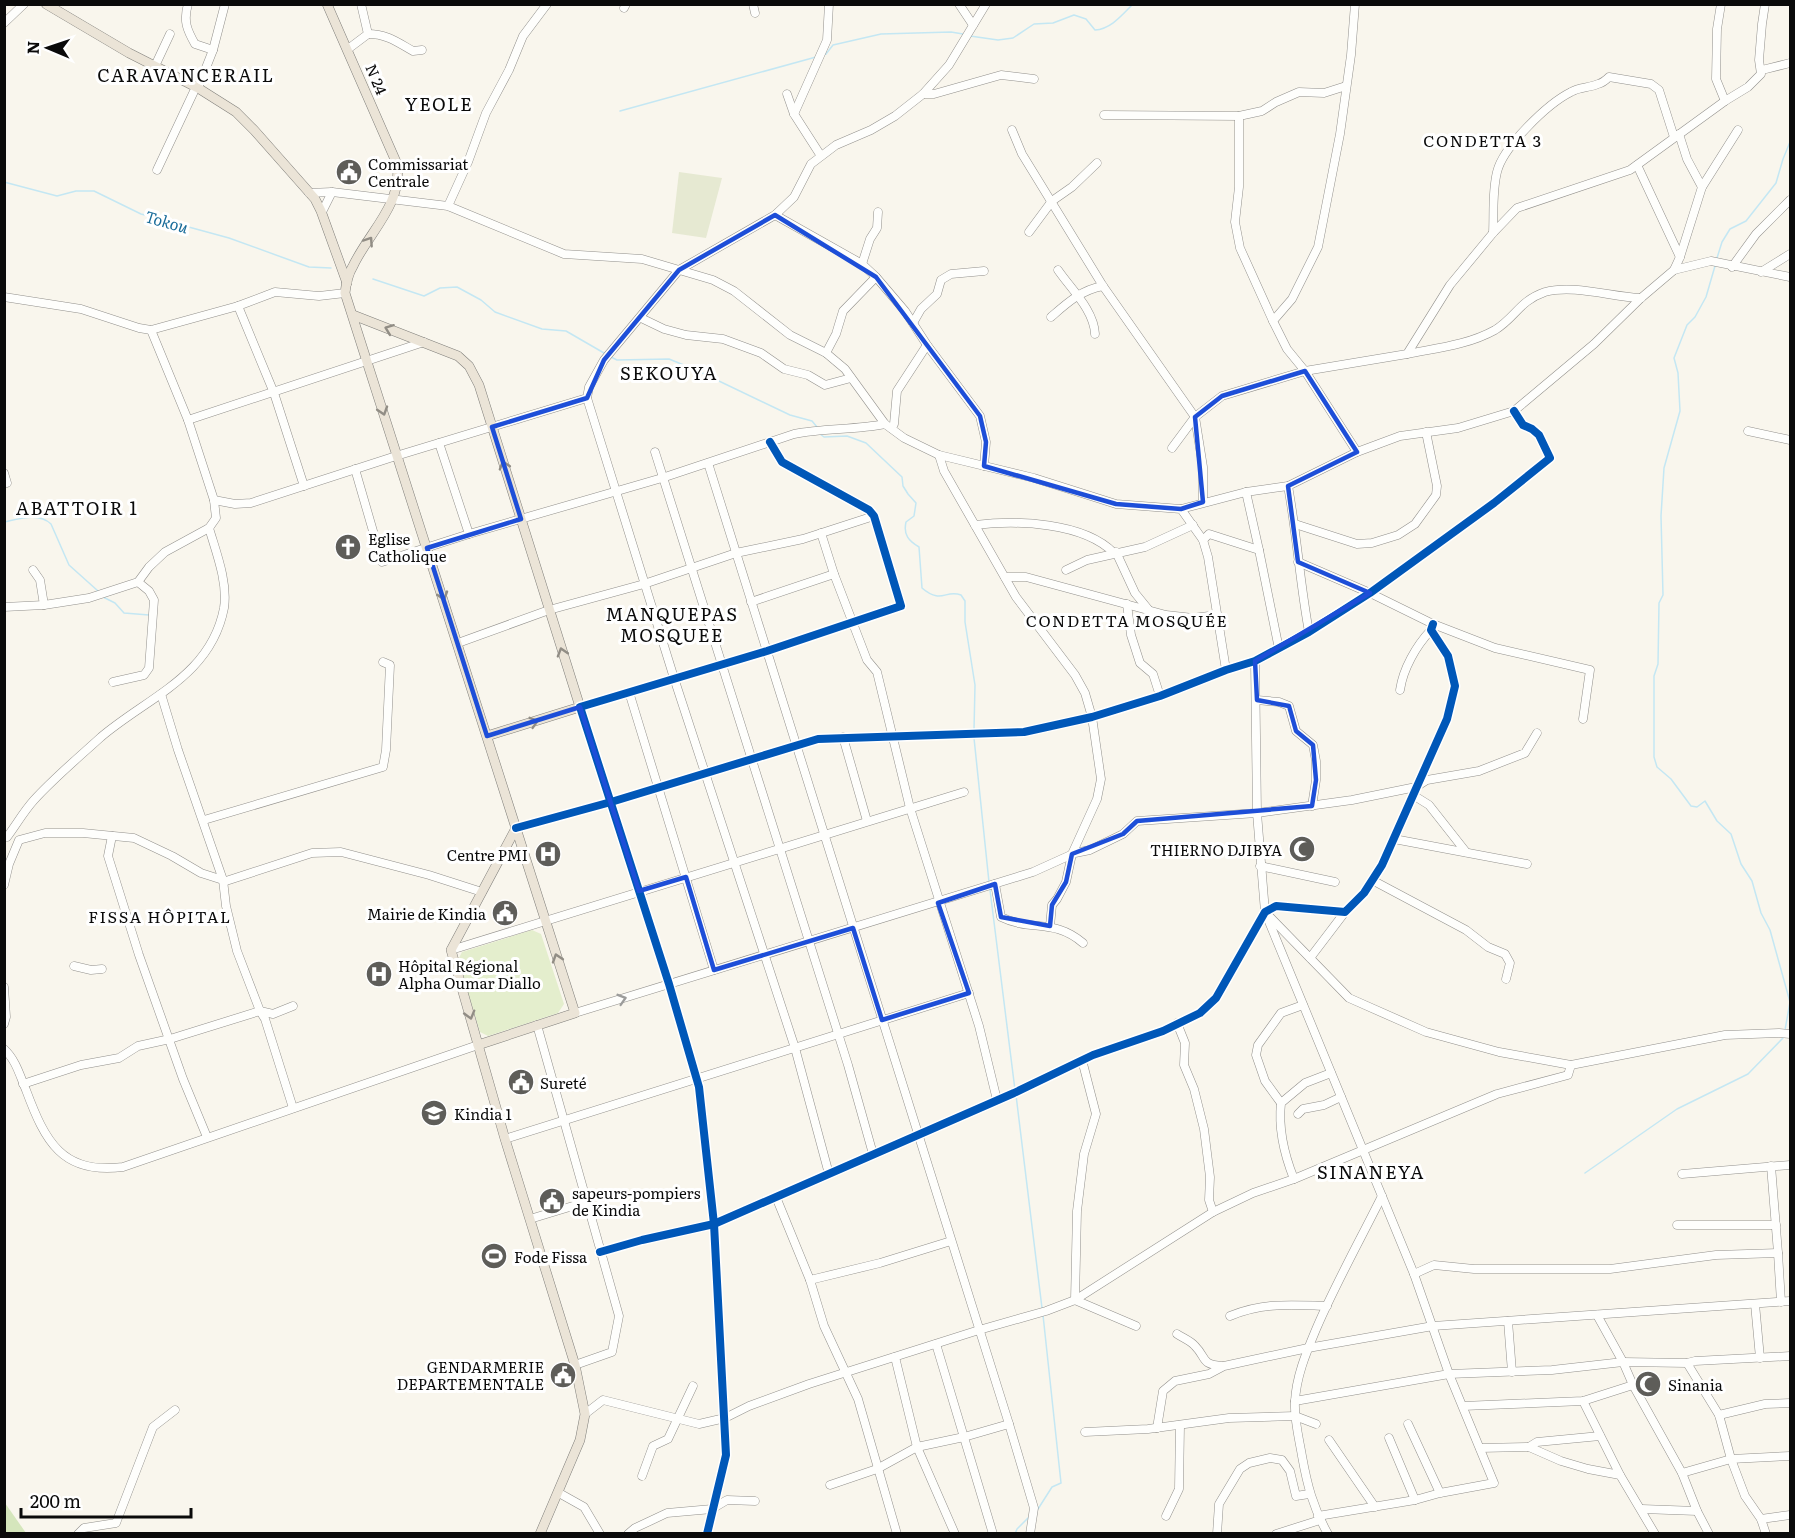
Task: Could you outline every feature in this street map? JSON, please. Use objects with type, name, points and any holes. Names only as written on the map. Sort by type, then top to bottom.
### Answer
[{"type":"main road","points":[[46,4],[236,112],[312,196],[321,212],[347,283]]},
{"type":"main road","name":"N 24","points":[[327,4],[397,164],[398,184],[392,200],[379,227],[353,266],[345,293]]},
{"type":"main road","points":[[345,293],[575,1013],[478,1045]]},
{"type":"main road","points":[[353,315],[458,356],[469,366],[479,385],[580,707],[487,736]]},
{"type":"main road","points":[[516,828],[451,950],[575,1365],[585,1414],[580,1440],[559,1494],[540,1533]]},
{"type":"street","points":[[4,23],[24,4]]},
{"type":"street","points":[[188,4],[185,15],[186,30],[195,44],[213,50]]},
{"type":"street","points":[[157,170],[213,50],[225,4]]},
{"type":"street","points":[[361,4],[368,34]]},
{"type":"street","points":[[448,206],[468,162],[486,113],[509,70],[523,36],[547,4]]},
{"type":"street","points":[[753,4],[755,13]]},
{"type":"street","points":[[794,114],[827,40],[829,4]]},
{"type":"street","points":[[959,4],[969,31]]},
{"type":"street","points":[[829,1174],[795,1048],[704,772],[587,398],[589,387],[611,349],[679,270],[775,215],[794,197],[811,164],[836,145],[871,130],[895,116],[923,94],[949,65],[986,4]]},
{"type":"street","points":[[1273,321],[1292,299],[1318,247],[1340,135],[1351,55],[1355,4]]},
{"type":"street","points":[[1721,4],[1717,29],[1716,79],[1725,101]]},
{"type":"street","points":[[1407,354],[1450,285],[1493,232],[1517,208],[1630,170],[1748,87],[1762,70],[1759,60],[1765,4]]},
{"type":"street","points":[[155,66],[170,34]]},
{"type":"street","points":[[348,49],[368,34],[380,34],[398,40],[413,51],[422,50]]},
{"type":"street","points":[[1762,70],[1791,63]]},
{"type":"street","points":[[923,94],[934,94],[1002,75],[1034,79]]},
{"type":"street","points":[[1493,232],[1497,170],[1506,152],[1546,108],[1571,92],[1597,85],[1610,77],[1651,84],[1659,90],[1676,136],[1702,187]]},
{"type":"street","points":[[1104,115],[1239,116],[1262,111],[1299,92],[1324,93],[1346,86]]},
{"type":"street","points":[[788,94],[794,114],[821,156]]},
{"type":"street","points":[[1239,116],[1239,187],[1235,222],[1240,248],[1287,349],[1305,371],[1357,452]]},
{"type":"street","points":[[1012,130],[1022,154],[1103,286],[1195,417],[1203,467],[1203,502]]},
{"type":"street","points":[[312,196],[332,192],[448,206],[564,254],[642,260],[713,280],[734,291],[790,334],[826,353],[845,369],[888,426],[904,438],[939,455],[1034,478],[1116,504],[1181,509],[1246,492],[1288,486],[1357,452],[1400,436],[1458,428],[1514,411],[1594,344],[1641,298],[1674,270],[1702,187],[1738,130]]},
{"type":"street","points":[[1029,231],[1052,201],[1072,187],[1096,163]]},
{"type":"street","points":[[1637,165],[1680,257]]},
{"type":"street","points":[[321,212],[332,192]]},
{"type":"street","points":[[1732,267],[1756,234],[1791,200]]},
{"type":"street","points":[[862,264],[870,239],[877,228],[878,212]]},
{"type":"street","points":[[775,215],[862,264],[876,277],[913,323],[980,416],[986,442],[984,466]]},
{"type":"street","points":[[1761,272],[1791,254]]},
{"type":"street","points":[[1674,270],[1715,262],[1791,277]]},
{"type":"street","points":[[1058,270],[1090,312],[1095,324],[1095,334]]},
{"type":"street","points":[[913,323],[921,309],[938,294],[942,280],[951,274],[984,271]]},
{"type":"street","points":[[826,353],[836,334],[843,311],[876,277]]},
{"type":"street","points":[[1051,317],[1076,296],[1092,288],[1103,286]]},
{"type":"street","points":[[1172,448],[1195,417],[1222,396],[1305,371],[1474,341],[1509,319],[1527,300],[1548,291],[1591,292],[1641,298]]},
{"type":"street","points":[[4,297],[81,309],[151,330],[238,306],[275,292],[319,296],[345,293]]},
{"type":"street","points":[[238,306],[274,393],[304,486]]},
{"type":"street","points":[[640,318],[664,329],[723,339],[761,353],[784,369],[808,375],[825,385],[851,378]]},
{"type":"street","points":[[4,607],[44,605],[89,598],[138,582],[149,567],[165,552],[209,528],[216,518],[214,500],[188,420],[151,330]]},
{"type":"street","points":[[188,420],[424,342]]},
{"type":"street","points":[[355,469],[382,562],[469,534],[662,478],[770,442],[815,430],[894,424],[897,391],[927,345]]},
{"type":"street","points":[[214,500],[235,504],[251,503],[398,455],[587,398]]},
{"type":"street","points":[[516,828],[611,802],[818,739],[1024,732],[1092,717],[1160,696],[1255,661],[1309,632],[1370,593],[1494,503],[1550,458],[1539,435],[1523,425],[1514,411]]},
{"type":"street","points":[[1748,430],[1791,440]]},
{"type":"street","points":[[1295,524],[1357,544],[1372,543],[1398,535],[1415,524],[1436,495],[1437,486],[1426,432]]},
{"type":"street","points":[[440,442],[469,534]]},
{"type":"street","points":[[707,1533],[726,1455],[714,1224],[697,1078],[580,707],[767,651],[901,606],[874,516],[869,510],[782,462],[770,442]]},
{"type":"street","points":[[656,452],[690,569],[848,1065],[873,1154]]},
{"type":"street","points":[[939,455],[944,471],[1016,597],[1075,675],[1085,693],[1092,717],[1101,779],[1098,800],[1072,854],[1066,882],[1058,899],[1052,905],[1050,926]]},
{"type":"street","points":[[708,463],[1009,1424],[1034,1508],[1030,1533]]},
{"type":"street","points":[[4,473],[8,483]]},
{"type":"street","points":[[1288,486],[1309,632]]},
{"type":"street","points":[[1246,492],[1279,649]]},
{"type":"street","points":[[1181,509],[1203,540],[1208,557],[1226,670]]},
{"type":"street","points":[[458,643],[549,610],[644,584],[736,553],[821,533],[874,516]]},
{"type":"street","points":[[975,525],[997,523],[1046,525],[1088,535],[1115,552],[1135,593],[1149,610]]},
{"type":"street","points":[[1066,570],[1087,560],[1145,547],[1193,525]]},
{"type":"street","points":[[8,837],[40,794],[101,738],[178,682],[201,660],[211,646],[224,608],[224,594],[219,560],[209,528]]},
{"type":"street","points":[[821,533],[867,660],[876,672],[910,808],[938,903],[969,993],[997,1100]]},
{"type":"street","points":[[1203,540],[1209,534],[1259,550]]},
{"type":"street","points":[[1298,562],[1370,593],[1432,627],[1495,648],[1590,670],[1583,719]]},
{"type":"street","points":[[33,570],[40,580],[44,605]]},
{"type":"street","points":[[751,602],[834,574]]},
{"type":"street","points":[[1005,577],[1026,577],[1166,615],[1192,618],[1217,615]]},
{"type":"street","points":[[113,682],[144,675],[149,668],[154,600],[149,591],[138,582]]},
{"type":"street","points":[[1127,604],[1131,635],[1140,663],[1152,674],[1160,696]]},
{"type":"street","points":[[1400,690],[1402,676],[1432,627]]},
{"type":"street","points":[[1310,958],[1345,912],[1364,893],[1382,866],[1447,719],[1455,686],[1448,656],[1432,627]]},
{"type":"street","points":[[1255,661],[1257,813],[1265,912],[1414,1274],[1449,1374],[1494,1483],[1319,1518],[1276,1533]]},
{"type":"street","points":[[204,820],[383,767],[386,750],[390,665],[383,662]]},
{"type":"street","points":[[629,692],[714,970]]},
{"type":"street","points":[[161,694],[223,880],[226,906],[237,951],[265,1019],[293,1108]]},
{"type":"street","points":[[1257,700],[1279,702],[1289,706],[1296,731],[1313,745],[1316,780],[1312,806]]},
{"type":"street","points":[[575,1013],[1033,872],[1072,854],[1090,850],[1123,834],[1137,820],[1257,813],[1415,791],[1427,780],[1479,771],[1525,753],[1536,733]]},
{"type":"street","points":[[843,737],[867,821]]},
{"type":"street","points":[[1415,791],[1430,805],[1466,852]]},
{"type":"street","points":[[451,950],[964,792]]},
{"type":"street","points":[[4,885],[9,864],[19,840],[45,832],[134,838],[201,873],[226,881],[312,853],[341,852],[429,875],[482,892]]},
{"type":"street","points":[[112,836],[108,856],[139,955],[183,1079],[207,1137]]},
{"type":"street","points":[[1394,839],[1527,864]]},
{"type":"street","points":[[1260,866],[1335,882]]},
{"type":"street","points":[[1372,880],[1467,930],[1488,947],[1505,954],[1509,963],[1506,979]]},
{"type":"street","points":[[991,885],[1001,917],[1013,923],[1050,926],[1065,930],[1083,943]]},
{"type":"street","points":[[600,1252],[714,1224],[1016,1092],[1082,1060],[1163,1031],[1200,1012],[1216,998],[1265,912],[1276,906],[1345,912]]},
{"type":"street","points":[[1265,912],[1349,998],[1426,1032],[1499,1052],[1571,1065],[1725,1035],[1786,1033]]},
{"type":"street","points":[[74,966],[91,970],[102,969]]},
{"type":"street","points":[[4,987],[6,1017],[4,1024]]},
{"type":"street","points":[[506,1139],[969,993]]},
{"type":"street","points":[[1294,1179],[1286,1158],[1279,1122],[1281,1103],[1265,1081],[1256,1055],[1258,1045],[1281,1013],[1303,1005]]},
{"type":"street","points":[[23,1084],[81,1065],[119,1058],[138,1046],[170,1039],[260,1011],[273,1014],[293,1006]]},
{"type":"street","points":[[1177,1023],[1185,1043],[1184,1065],[1194,1089],[1204,1129],[1210,1177],[1209,1200],[1213,1212]]},
{"type":"street","points":[[537,1025],[619,1316],[612,1352],[575,1365]]},
{"type":"street","points":[[4,1049],[16,1066],[36,1119],[46,1136],[74,1164],[104,1169],[123,1167],[478,1045]]},
{"type":"street","points":[[1075,1300],[1077,1211],[1084,1154],[1096,1114],[1082,1060]]},
{"type":"street","points":[[585,1414],[603,1400],[699,1424],[725,1418],[759,1402],[846,1372],[1042,1312],[1075,1300],[1213,1212],[1253,1193],[1294,1179],[1497,1094],[1568,1075],[1571,1065]]},
{"type":"street","points":[[1281,1103],[1305,1083],[1331,1073]]},
{"type":"street","points":[[1298,1114],[1303,1109],[1324,1105],[1341,1098]]},
{"type":"street","points":[[1682,1174],[1791,1164]]},
{"type":"street","points":[[1771,1166],[1781,1302]]},
{"type":"street","points":[[1328,1533],[1309,1494],[1295,1416],[1298,1377],[1326,1306],[1382,1196]]},
{"type":"street","points":[[776,1197],[810,1280],[824,1326],[858,1399],[897,1533]]},
{"type":"street","points":[[530,1219],[586,1202]]},
{"type":"street","points":[[1677,1225],[1776,1225]]},
{"type":"street","points":[[810,1280],[880,1263],[951,1241]]},
{"type":"street","points":[[1414,1274],[1434,1265],[1474,1269],[1610,1269],[1716,1256],[1778,1253]]},
{"type":"street","points":[[1075,1300],[1136,1326]]},
{"type":"street","points":[[1157,1428],[1163,1391],[1174,1381],[1209,1374],[1224,1366],[1308,1348],[1433,1326],[1791,1301]]},
{"type":"street","points":[[1230,1317],[1249,1308],[1270,1304],[1326,1306]]},
{"type":"street","points":[[1755,1304],[1760,1358]]},
{"type":"street","points":[[1597,1315],[1682,1473],[1697,1511],[1709,1533]]},
{"type":"street","points":[[1508,1321],[1512,1372]]},
{"type":"street","points":[[1178,1334],[1195,1345],[1203,1360],[1213,1365],[1224,1366]]},
{"type":"street","points":[[936,1344],[993,1533]]},
{"type":"street","points":[[1295,1401],[1449,1374],[1512,1372],[1623,1362],[1687,1363],[1791,1356]]},
{"type":"street","points":[[895,1357],[916,1447],[955,1533]]},
{"type":"street","points":[[1687,1363],[1719,1415],[1731,1459],[1745,1496],[1761,1519],[1766,1533]]},
{"type":"street","points":[[1463,1406],[1583,1401],[1633,1385]]},
{"type":"street","points":[[642,1476],[652,1446],[668,1439],[693,1386]]},
{"type":"street","points":[[1583,1401],[1620,1475],[1655,1533]]},
{"type":"street","points":[[1719,1415],[1765,1404],[1791,1403]]},
{"type":"street","points":[[78,1533],[84,1528],[116,1523],[153,1427],[175,1410]]},
{"type":"street","points":[[1085,1432],[1157,1428],[1229,1418],[1295,1416],[1316,1424]]},
{"type":"street","points":[[830,1485],[877,1469],[916,1447],[964,1437],[1009,1424]]},
{"type":"street","points":[[1408,1424],[1440,1493]]},
{"type":"street","points":[[1166,1516],[1179,1490],[1180,1425]]},
{"type":"street","points":[[1480,1448],[1529,1446],[1538,1442],[1600,1436]]},
{"type":"street","points":[[1389,1438],[1415,1500]]},
{"type":"street","points":[[1329,1440],[1375,1507]]},
{"type":"street","points":[[1529,1446],[1561,1461],[1620,1475]]},
{"type":"street","points":[[1682,1473],[1731,1459],[1791,1456]]},
{"type":"street","points":[[1217,1533],[1219,1504],[1239,1469],[1249,1462],[1270,1458],[1282,1460],[1290,1471],[1296,1496],[1309,1494]]},
{"type":"street","points":[[559,1494],[584,1507],[600,1533]]},
{"type":"street","points":[[628,1533],[667,1513],[712,1509],[727,1500],[755,1501]]},
{"type":"street","points":[[1642,1509],[1697,1511]]},
{"type":"street","points":[[1761,1519],[1791,1515]]},
{"type":"highlighted area","points":[[775,215],[876,277],[980,416],[986,442],[984,466],[1116,504],[1181,509],[1203,502],[1195,417],[1222,396],[1305,371],[1357,452],[1288,486],[1298,562],[1370,593],[1255,661],[1257,700],[1289,706],[1296,731],[1313,745],[1316,780],[1312,806],[1137,821],[1123,834],[1072,854],[1066,882],[1052,905],[1050,926],[1001,917],[995,884],[938,903],[969,993],[882,1020],[853,928],[714,970],[686,877],[639,891],[580,707],[487,736],[427,548],[521,519],[492,427],[587,398],[604,360],[679,270]]},
{"type":"green space","points":[[679,172],[722,178],[706,238],[672,233]]},
{"type":"green space","points":[[532,930],[541,934],[564,1004],[558,1013],[488,1036],[480,1032],[458,960],[462,952]]},
{"type":"green space","points":[[5,1503],[26,1533],[5,1533]]},
{"type":"waterway","points":[[970,36],[998,40],[1013,38],[1034,24],[1053,23],[1074,15],[1086,19],[1095,30],[1101,29],[1116,21],[1133,4]]},
{"type":"waterway","points":[[823,55],[833,45],[881,34],[951,32],[963,34]]},
{"type":"waterway","points":[[620,111],[816,57]]},
{"type":"waterway","points":[[1717,258],[1722,242],[1730,229],[1746,221],[1776,183],[1790,142]]},
{"type":"waterway","name":"Tokou","points":[[4,182],[57,196],[76,191],[94,191],[141,214],[229,238],[309,267],[331,268]]},
{"type":"waterway","points":[[1715,266],[1706,297],[1695,317],[1687,325],[1674,358],[1678,373],[1680,411],[1664,468],[1661,516],[1663,595],[1659,603],[1658,664],[1654,676],[1654,757],[1657,767],[1671,779],[1691,806],[1697,807],[1705,801],[1717,821],[1731,834],[1741,864],[1752,881],[1761,913],[1770,930],[1790,1002],[1785,1030]]},
{"type":"waterway","points":[[373,279],[424,296],[440,288],[457,287],[481,300],[495,312],[542,329],[566,331],[604,353]]},
{"type":"waterway","points":[[611,357],[617,360],[669,359],[790,415],[812,421],[817,427]]},
{"type":"waterway","points":[[820,434],[824,437],[847,436],[866,443],[902,477],[903,486],[916,503],[914,516],[906,522],[905,531],[910,540],[919,547],[922,588],[939,596],[961,595],[965,601],[965,622],[975,685],[974,730]]},
{"type":"waterway","points":[[4,522],[29,517],[46,520],[51,524],[69,565],[98,591]]},
{"type":"waterway","points":[[103,597],[115,603],[124,613],[149,615]]},
{"type":"waterway","points":[[974,738],[989,882]]},
{"type":"waterway","points":[[990,890],[1015,1090]]},
{"type":"waterway","points":[[1585,1173],[1677,1109],[1748,1074],[1783,1038]]},
{"type":"waterway","points":[[1016,1095],[1042,1308]]},
{"type":"waterway","points":[[1038,1509],[1052,1487],[1061,1483],[1043,1315]]},
{"type":"waterway","points":[[1015,1534],[1030,1516]]},
{"type":"cycle path","points":[[516,828],[611,802],[818,739],[1024,732],[1092,717],[1160,696],[1255,661],[1309,632],[1370,593],[1494,503],[1550,458],[1539,435],[1523,425],[1514,411]]},
{"type":"cycle path","points":[[707,1534],[726,1455],[714,1224],[699,1087],[669,984],[580,707],[767,651],[901,606],[874,516],[869,510],[782,462],[770,442]]},
{"type":"cycle path","points":[[600,1252],[714,1224],[1014,1093],[1093,1055],[1163,1031],[1200,1013],[1216,998],[1265,912],[1276,906],[1345,912],[1364,893],[1382,865],[1447,719],[1455,686],[1448,656],[1431,630],[1433,624]]},
{"type":"place","name":"Commissariat Centrale","points":[[349,172]]},
{"type":"place","name":"Eglise Catholique","points":[[348,547]]},
{"type":"place","name":"THIERNO DJIBYA","points":[[1302,849]]},
{"type":"place","name":"Centre PMI","points":[[548,854]]},
{"type":"place","name":"Mairie de Kindia","points":[[505,913]]},
{"type":"place","name":"Hôpital Régional Alpha Oumar Diallo","points":[[379,974]]},
{"type":"place","name":"Sureté","points":[[521,1082]]},
{"type":"place","name":"Kindia 1","points":[[434,1113]]},
{"type":"place","name":"sapeurs-pompiers de Kindia","points":[[552,1201]]},
{"type":"place","name":"Fode Fissa","points":[[494,1256]]},
{"type":"place","name":"GENDARMERIE DEPARTEMENTALE","points":[[563,1375]]},
{"type":"place","name":"Sinania","points":[[1648,1384]]},
{"type":"district","name":"CARAVANCERAIL","points":[[186,74]]},
{"type":"district","name":"YEOLE","points":[[439,103]]},
{"type":"district","name":"СONDETTA 3","points":[[1483,140]]},
{"type":"district","name":"SEKOUYA","points":[[669,372]]},
{"type":"district","name":"ABATTOIR 1","points":[[77,507]]},
{"type":"district","name":"СONDETTA MOSQUÉE","points":[[1127,620]]},
{"type":"district","name":"MANQUEPAS MOSQUEE","points":[[672,623]]},
{"type":"district","name":"FISSA HÔPITAL","points":[[160,916]]},
{"type":"district","name":"SINANEYA","points":[[1371,1171]]}]
